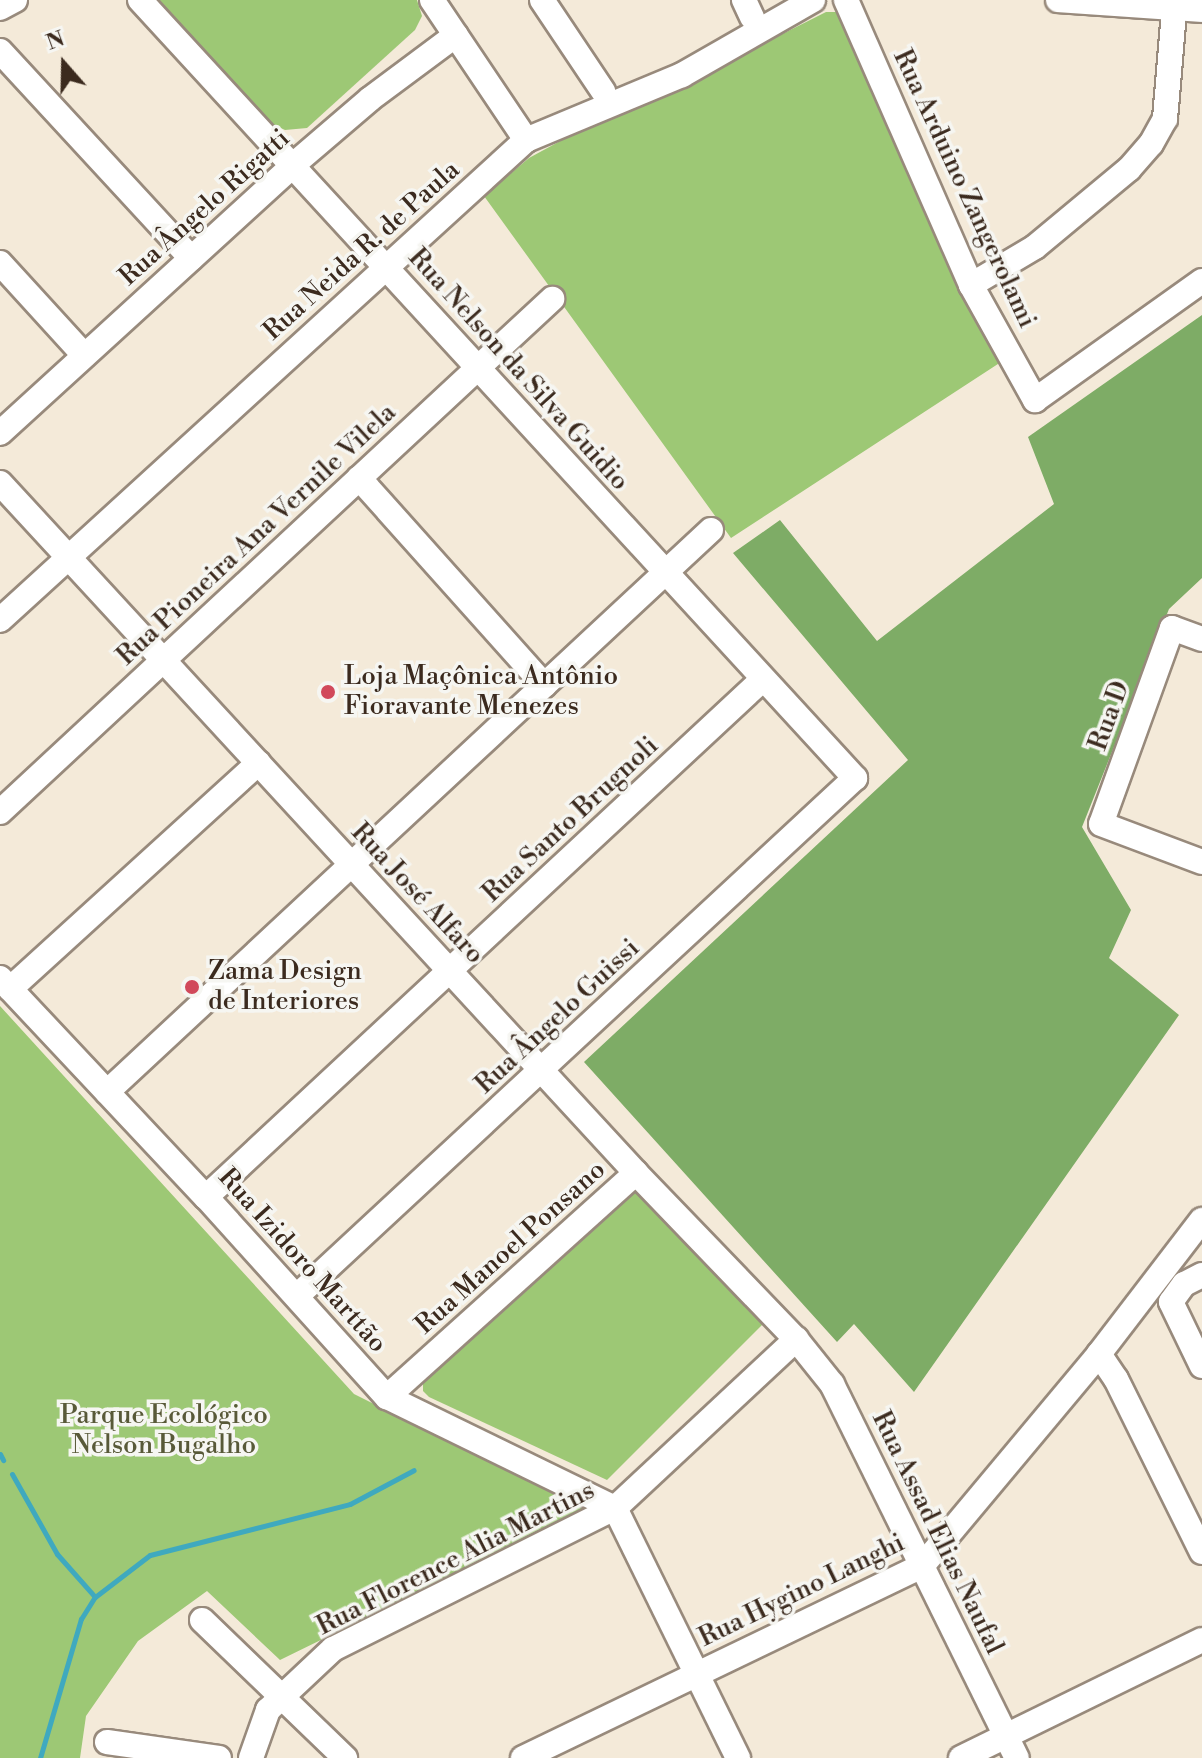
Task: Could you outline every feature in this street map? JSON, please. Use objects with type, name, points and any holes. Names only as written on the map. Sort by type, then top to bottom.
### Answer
[{"type":"street","points":[[0,8],[15,0]]},
{"type":"street","name":"Rua Nelson da Silva Guidio","points":[[140,0],[855,778]]},
{"type":"street","points":[[432,0],[526,140]]},
{"type":"street","points":[[542,0],[603,91]]},
{"type":"street","name":"Rua Neida R. de Paula","points":[[0,620],[526,140],[682,75],[813,0]]},
{"type":"street","name":"Rua Arduino Zangerolami","points":[[846,0],[971,285],[1035,400],[1202,281]]},
{"type":"street","points":[[1058,0],[1175,4],[1202,10]]},
{"type":"street","points":[[971,285],[1035,247],[1129,169],[1151,144],[1165,119],[1175,4]]},
{"type":"street","name":"Rua Ângelo Rigatti","points":[[0,433],[293,165],[370,99],[456,35]]},
{"type":"street","points":[[0,51],[191,258]]},
{"type":"street","points":[[0,263],[84,355]]},
{"type":"street","name":"Rua Pioneira Ana Vernile Vilela","points":[[0,812],[552,299]]},
{"type":"street","points":[[359,478],[544,685]]},
{"type":"street","name":"Rua José Alfaro","points":[[0,483],[636,1173],[796,1339]]},
{"type":"street","points":[[107,1092],[711,530]]},
{"type":"street","name":"Rua D","points":[[1202,639],[1172,628],[1101,824],[1202,862]]},
{"type":"street","name":"Rua Santo Brugnoli","points":[[206,1197],[762,680]]},
{"type":"street","points":[[5,984],[258,763]]},
{"type":"street","name":"Rua Ângelo Guissi","points":[[297,1296],[855,778]]},
{"type":"street","name":"Rua Izidoro Marttão","points":[[5,984],[206,1197],[387,1397],[615,1508]]},
{"type":"street","name":"Rua Manoel Ponsano","points":[[387,1397],[636,1173]]},
{"type":"street","name":"Rua Hygino Langhi","points":[[523,1758],[922,1566],[1099,1354],[1202,1220]]},
{"type":"street","points":[[1202,1275],[1184,1284],[1171,1302],[1202,1366]]},
{"type":"street","name":"Rua Florence Alia Martins","points":[[251,1758],[268,1710],[333,1649],[615,1508],[796,1339]]},
{"type":"street","name":"Rua Assad Elias Naufal","points":[[796,1339],[832,1384],[1011,1747]]},
{"type":"street","points":[[1099,1354],[1116,1379],[1202,1552]]},
{"type":"street","points":[[615,1508],[738,1758]]},
{"type":"street","points":[[202,1620],[345,1758]]},
{"type":"street","points":[[961,1758],[1011,1747],[1202,1640]]},
{"type":"street","points":[[107,1742],[219,1758]]},
{"type":"green space","points":[[158,0],[417,0],[422,16],[415,30],[307,128],[285,130],[272,124]]},
{"type":"green space","points":[[826,12],[838,12],[1001,362],[731,538],[484,196],[529,158],[586,127],[642,105]]},
{"type":"green space","points":[[1202,315],[1202,578],[1169,609],[1082,827],[1131,910],[1109,958],[1179,1015],[914,1392],[854,1324],[837,1342],[584,1062],[908,760],[733,553],[780,520],[877,641],[1054,504],[1028,437]]},
{"type":"green space","name":"Parque Ecológico Nelson Bugalho","points":[[0,1006],[354,1394],[586,1510],[280,1660],[207,1591],[138,1641],[86,1716],[80,1758],[0,1758]]},
{"type":"green space","points":[[637,1186],[766,1321],[607,1480],[429,1397],[423,1391],[423,1383]]},
{"type":"waterway","points":[[0,1454],[3,1460]]},
{"type":"waterway","points":[[40,1758],[81,1619],[95,1597],[150,1555],[350,1504],[414,1470]]},
{"type":"waterway","points":[[12,1474],[57,1554],[95,1597]]},
{"type":"place","name":"Loja Maçônica Antônio Fioravante Menezes","points":[[328,692]]},
{"type":"place","name":"Zama Design de Interiores","points":[[192,987]]}]
